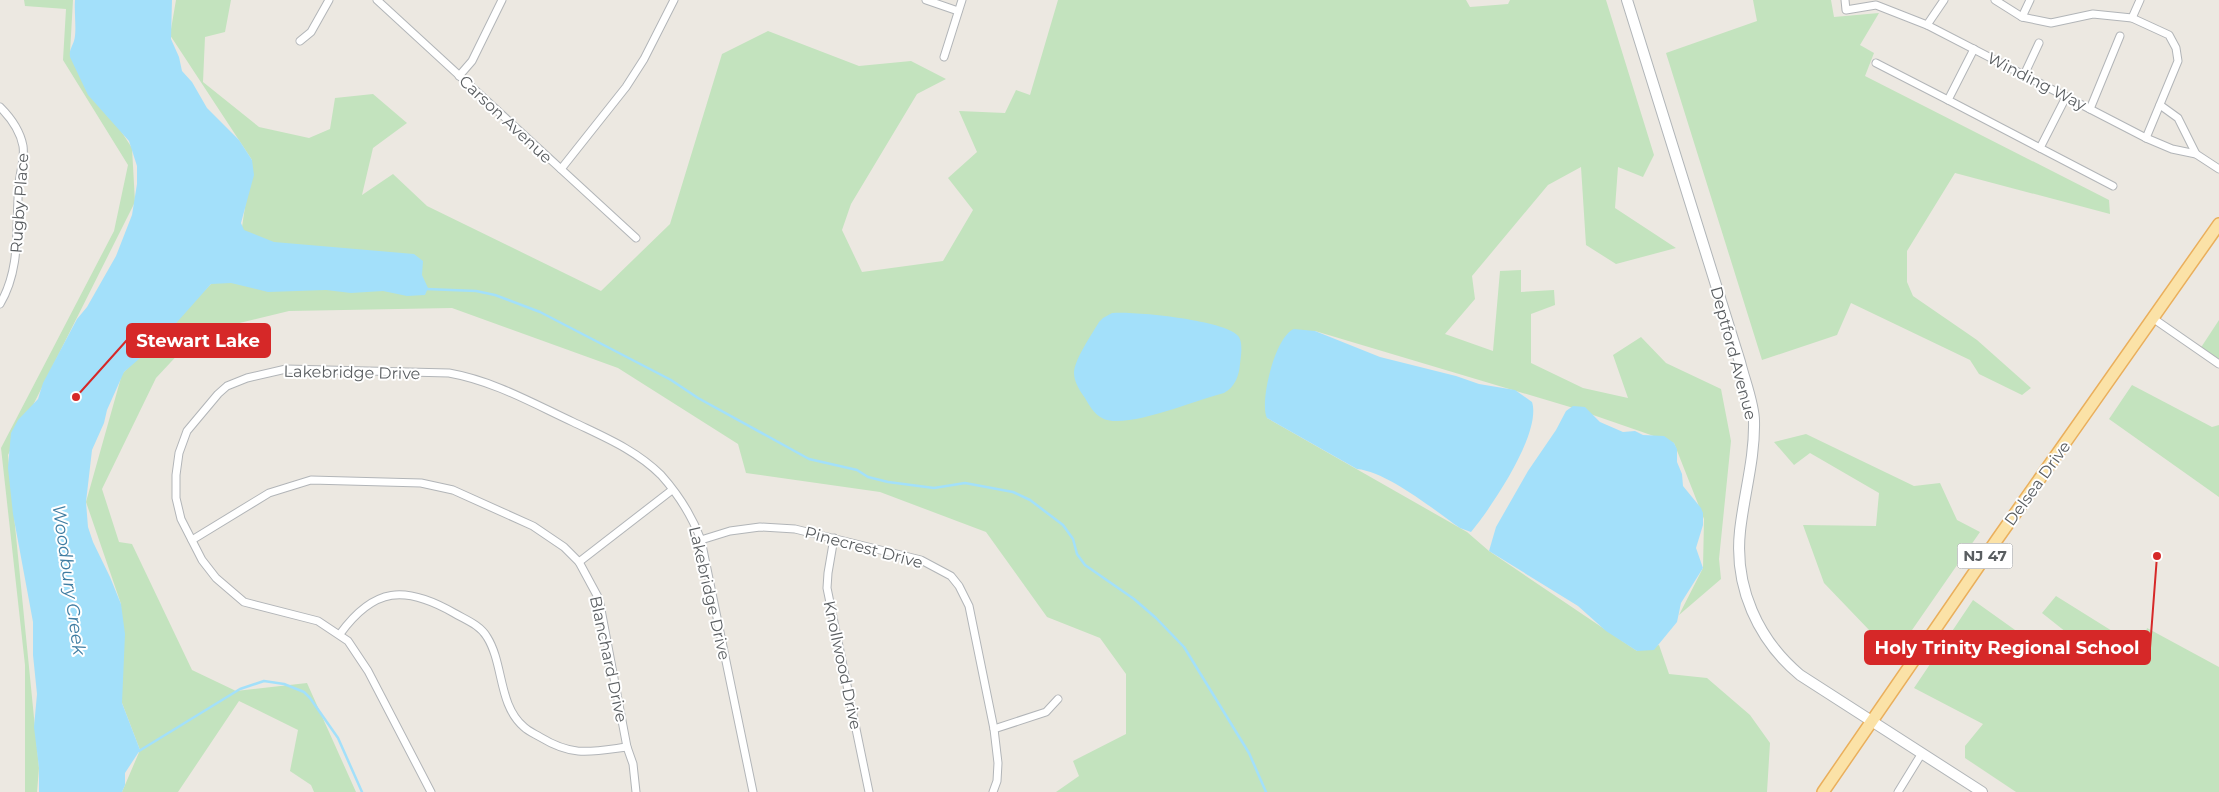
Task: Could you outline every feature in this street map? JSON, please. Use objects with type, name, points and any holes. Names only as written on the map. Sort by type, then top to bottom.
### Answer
[{"type":"main road","name":"Delsea Drive","points":[[1823,792],[1998,538],[2154,319],[2219,224]]},
{"type":"street","points":[[300,41],[311,32],[329,0]]},
{"type":"street","name":"Carson Avenue","points":[[377,0],[636,238]]},
{"type":"street","points":[[459,76],[472,61],[502,0]]},
{"type":"street","points":[[561,169],[630,80],[644,59],[674,0]]},
{"type":"street","points":[[926,0],[958,11]]},
{"type":"street","points":[[944,57],[962,0]]},
{"type":"street","name":"Deptford Avenue","points":[[1627,0],[1740,362],[1754,419],[1751,464],[1740,532],[1740,567],[1744,588],[1757,625],[1782,660],[1800,675],[1982,792]]},
{"type":"street","name":"Winding Way","points":[[1845,0],[1846,10],[1876,5],[1927,25],[2146,138],[2172,150],[2196,154],[2219,169]]},
{"type":"street","points":[[1927,25],[1944,0]]},
{"type":"street","points":[[1995,0],[2022,17],[2051,23],[2093,14],[2132,18],[2169,36],[2176,48],[2178,61],[2146,138]]},
{"type":"street","points":[[2022,17],[2030,0]]},
{"type":"street","points":[[2132,18],[2140,0]]},
{"type":"street","points":[[2090,109],[2120,36]]},
{"type":"street","points":[[2024,75],[2039,43]]},
{"type":"street","points":[[1948,100],[1974,49]]},
{"type":"street","points":[[1876,63],[2112,186]]},
{"type":"street","points":[[2040,148],[2066,97]]},
{"type":"street","points":[[2160,105],[2178,118],[2196,154]]},
{"type":"street","name":"Rugby Place","points":[[0,107],[12,119],[19,132],[23,146],[23,159],[19,183],[18,238],[14,273],[0,304]]},
{"type":"street","points":[[2154,319],[2219,364]]},
{"type":"street","name":"Lakebridge Drive","points":[[431,792],[356,651],[340,634],[318,621],[244,602],[216,578],[202,560],[182,519],[176,498],[178,460],[187,431],[202,410],[227,386],[247,378],[286,369],[449,373],[486,382],[528,400],[631,451],[661,476],[690,515],[701,540],[753,792]]},
{"type":"street","name":"Blanchard Drive","points":[[192,540],[269,493],[311,480],[421,483],[453,490],[533,526],[564,547],[580,562],[599,599],[627,746],[633,764],[636,792]]},
{"type":"street","points":[[580,562],[672,490]]},
{"type":"street","name":"Pinecrest Drive","points":[[701,540],[730,531],[768,527],[794,529],[922,560],[950,576],[959,586],[968,606],[994,729],[998,763],[997,781],[993,792]]},
{"type":"street","name":"Knollwood Drive","points":[[834,538],[827,588],[869,792]]},
{"type":"street","points":[[340,634],[353,615],[370,603],[383,598],[408,595],[429,600],[479,626],[487,636],[498,664],[505,695],[512,711],[523,727],[557,748],[574,752],[627,746]]},
{"type":"street","points":[[994,729],[1046,712],[1058,699]]},
{"type":"street","points":[[1898,792],[1922,753]]},
{"type":"green space","points":[[24,0],[73,0],[70,53],[132,148],[135,202],[8,455],[39,768],[37,792],[25,792],[25,665],[1,448],[114,231],[128,165],[63,60],[66,9],[25,6]]},
{"type":"green space","points":[[176,0],[231,0],[225,32],[205,37],[203,82],[259,127],[309,138],[330,129],[335,98],[373,94],[407,123],[373,148],[362,195],[393,174],[427,206],[601,291],[670,224],[722,54],[768,31],[859,66],[911,61],[946,79],[917,94],[851,204],[842,230],[862,272],[943,261],[973,210],[948,178],[977,152],[959,111],[1005,113],[1016,90],[1030,95],[1058,0],[1466,0],[1470,7],[1508,4],[1510,0],[1606,0],[1654,155],[1643,177],[1618,167],[1615,208],[1676,248],[1616,264],[1586,245],[1581,167],[1548,185],[1472,276],[1475,299],[1445,334],[1493,351],[1500,271],[1521,270],[1521,292],[1554,290],[1555,305],[1531,314],[1531,363],[1583,388],[1628,398],[1613,355],[1641,337],[1666,363],[1721,389],[1731,441],[1719,559],[1721,579],[1679,615],[1703,568],[1704,519],[1674,443],[1570,407],[1315,331],[1267,418],[1467,532],[1489,551],[1637,651],[1659,645],[1669,674],[1707,678],[1750,715],[1770,743],[1767,792],[1056,792],[1079,776],[1073,761],[1126,734],[1126,674],[1100,638],[1047,617],[986,532],[880,492],[746,473],[738,444],[618,368],[452,308],[289,311],[198,333],[156,378],[102,489],[119,542],[132,544],[192,670],[236,691],[307,683],[356,792],[314,792],[311,785],[290,771],[298,730],[239,701],[178,792],[122,792],[140,750],[122,703],[121,604],[86,502],[122,374],[211,284],[242,227],[252,160],[170,35]]},
{"type":"green space","points":[[1753,0],[1831,0],[1834,17],[1879,13],[1860,45],[1874,53],[1865,76],[2109,200],[2110,214],[1955,173],[1907,251],[1907,282],[1913,296],[1977,340],[2031,388],[2022,395],[1979,374],[1970,360],[1851,303],[1837,335],[1762,360],[1666,53],[1757,21]]},
{"type":"green space","points":[[2219,320],[2219,362],[2200,349]]},
{"type":"green space","points":[[2132,385],[2212,427],[2219,425],[2219,497],[2109,419]]},
{"type":"green space","points":[[1806,434],[1914,486],[1940,483],[1957,520],[1980,532],[1894,656],[1824,583],[1803,525],[1876,526],[1879,493],[1810,453],[1794,465],[1774,442]]},
{"type":"green space","points":[[2056,596],[2141,649],[2147,628],[2219,667],[2219,792],[2016,792],[1965,758],[1965,746],[1983,724],[1914,688],[1973,600],[2057,660],[2076,640],[2042,613]]},
{"type":"water","name":"Woodbury Creek","points":[[75,0],[172,0],[171,39],[179,57],[182,71],[192,82],[207,108],[239,140],[252,160],[254,175],[241,223],[244,230],[274,242],[414,254],[423,261],[422,275],[428,288],[425,295],[407,296],[383,291],[351,293],[326,290],[268,292],[231,283],[211,284],[162,339],[124,372],[92,450],[86,502],[88,527],[93,542],[121,604],[125,634],[122,703],[140,750],[125,773],[125,785],[122,792],[39,792],[39,768],[34,727],[37,694],[33,655],[33,622],[13,514],[8,468],[11,433],[18,420],[38,399],[43,383],[77,319],[87,307],[116,256],[132,215],[137,184],[137,166],[129,141],[88,95],[70,57],[75,32]]},
{"type":"water","points":[[1112,313],[1159,315],[1200,321],[1231,331],[1239,337],[1241,347],[1236,381],[1224,393],[1162,413],[1127,420],[1112,421],[1102,418],[1092,409],[1081,392],[1076,383],[1074,373],[1080,354],[1099,322]]},
{"type":"water","points":[[1294,329],[1315,331],[1380,357],[1456,376],[1479,384],[1515,390],[1532,402],[1533,416],[1530,432],[1513,470],[1471,532],[1460,528],[1396,484],[1383,477],[1357,469],[1267,418],[1265,399],[1270,370],[1281,344],[1287,334]]},
{"type":"water","points":[[1573,406],[1585,407],[1600,422],[1623,432],[1635,431],[1643,435],[1664,436],[1674,443],[1677,449],[1677,462],[1682,474],[1683,486],[1703,513],[1703,525],[1696,548],[1703,568],[1681,603],[1677,622],[1654,650],[1637,651],[1606,631],[1578,606],[1489,551],[1496,527],[1528,471],[1556,430],[1566,411]]},
{"type":"waterway","points":[[426,289],[476,291],[495,295],[540,312],[671,380],[698,398],[809,459],[857,470],[868,477],[888,482],[934,488],[965,483],[1013,492],[1030,500],[1063,525],[1073,539],[1077,554],[1085,565],[1134,599],[1156,618],[1184,647],[1249,753],[1266,792]]},
{"type":"waterway","points":[[139,751],[240,689],[264,681],[284,684],[304,692],[310,698],[338,738],[362,792]]},
{"type":"place","name":"Stewart Lake","points":[[76,397]]},
{"type":"place","name":"Holy Trinity Regional School","points":[[2157,556]]}]
